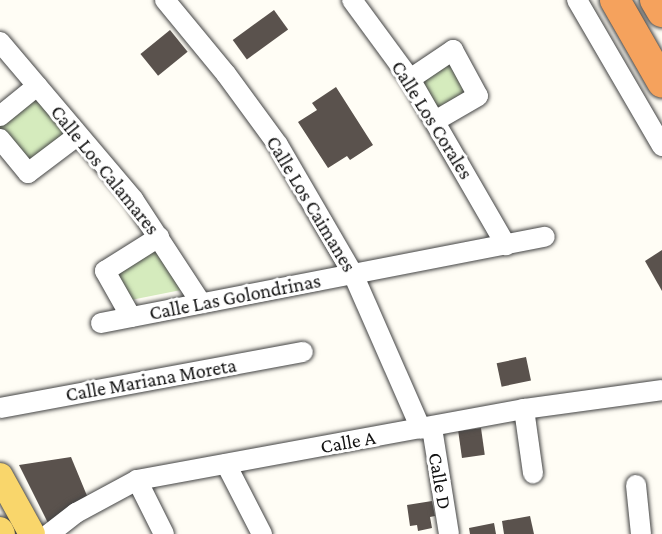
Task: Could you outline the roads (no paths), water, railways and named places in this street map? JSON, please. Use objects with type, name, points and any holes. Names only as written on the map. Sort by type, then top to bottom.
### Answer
[{"type":"highway","points":[[615,0],[662,82]]},
{"type":"highway","points":[[655,0],[662,12]]},
{"type":"main road","points":[[0,477],[32,534]]},
{"type":"main road","points":[[0,530],[2,534]]},
{"type":"street","name":"Calle Los Caimanes","points":[[165,0],[226,74],[278,145],[353,274],[426,429]]},
{"type":"street","name":"Calle Los Corales","points":[[352,0],[410,79],[506,245]]},
{"type":"street","points":[[577,0],[662,146]]},
{"type":"street","name":"Calle Los Calamares","points":[[0,42],[77,136],[133,199],[201,303]]},
{"type":"street","points":[[410,79],[453,50],[478,96],[435,121]]},
{"type":"street","points":[[0,116],[37,86]]},
{"type":"street","points":[[0,139],[28,173],[77,136]]},
{"type":"street","points":[[131,317],[105,271],[159,237]]},
{"type":"street","name":"Calle Las Golondrinas","points":[[101,322],[545,237]]},
{"type":"street","name":"Calle Mariana Moreta","points":[[0,408],[303,352]]},
{"type":"street","name":"Calle A","points":[[49,534],[76,513],[137,480],[524,410],[662,390]]},
{"type":"street","points":[[524,410],[533,472]]},
{"type":"street","name":"Calle D","points":[[426,429],[449,534]]},
{"type":"street","points":[[226,464],[262,534]]},
{"type":"street","points":[[137,480],[164,534]]},
{"type":"street","points":[[636,485],[641,534]]}]
